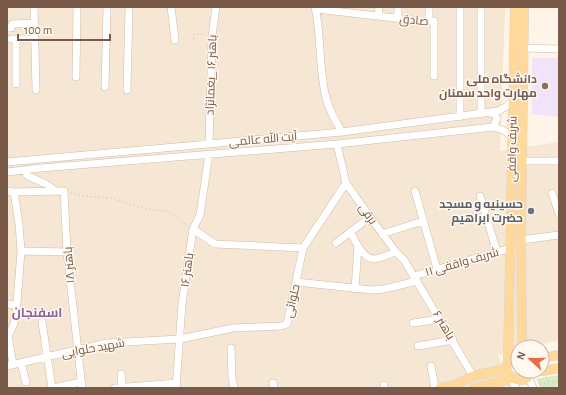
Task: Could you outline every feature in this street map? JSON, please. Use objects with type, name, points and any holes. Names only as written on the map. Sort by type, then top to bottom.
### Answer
[{"type":"main road","name":"شریف واقفی","points":[[507,366],[511,248],[515,7]]},
{"type":"main road","name":"شریف واقفی","points":[[522,339],[521,240],[524,7]]},
{"type":"main road","points":[[440,388],[455,385],[473,376],[507,366],[510,362]]},
{"type":"main road","points":[[507,366],[507,374],[513,383]]},
{"type":"main road","points":[[473,388],[519,383],[530,379]]},
{"type":"street","points":[[34,7],[36,90]]},
{"type":"street","points":[[76,77],[77,7]]},
{"type":"street","points":[[105,87],[107,7]]},
{"type":"street","points":[[127,90],[129,7]]},
{"type":"street","points":[[171,7],[174,40]]},
{"type":"street","name":"باهنر ۱۶ _یغمانژاد","points":[[209,144],[212,36],[216,7]]},
{"type":"street","points":[[378,16],[379,7]]},
{"type":"street","points":[[429,7],[429,21]]},
{"type":"street","points":[[460,7],[460,116]]},
{"type":"street","points":[[481,7],[481,114]]},
{"type":"street","points":[[316,8],[319,25],[323,78],[327,101],[333,118],[342,132]]},
{"type":"street","name":"صادق","points":[[316,8],[354,10],[378,16],[434,21],[434,76]]},
{"type":"street","points":[[398,8],[398,18]]},
{"type":"street","points":[[7,28],[11,28],[12,24],[34,23]]},
{"type":"street","points":[[16,84],[14,39],[35,39]]},
{"type":"street","points":[[524,48],[559,48]]},
{"type":"street","name":"آیت الله عالمی","points":[[7,162],[342,132],[490,113],[507,106],[513,95]]},
{"type":"street","points":[[490,113],[495,114],[497,119],[493,127],[503,130],[513,137]]},
{"type":"street","name":"آیت الله عالمی","points":[[7,172],[337,144],[493,127]]},
{"type":"street","name":"برقی","points":[[337,144],[346,183],[382,234],[404,260],[415,278]]},
{"type":"street","name":"باهنر ۱۶","points":[[176,385],[182,304],[193,229],[200,215],[209,154]]},
{"type":"street","points":[[40,158],[41,168]]},
{"type":"street","points":[[522,161],[559,161]]},
{"type":"street","points":[[24,170],[28,176],[46,184],[56,191]]},
{"type":"street","name":"حلوائی","points":[[180,339],[233,328],[281,326],[287,324],[303,248],[346,183]]},
{"type":"street","points":[[26,382],[14,364],[8,336],[13,326],[21,251],[19,224],[10,192],[64,191]]},
{"type":"street","name":"باهنر ۱۸","points":[[64,191],[68,252],[81,385]]},
{"type":"street","points":[[415,191],[437,269]]},
{"type":"street","points":[[552,193],[559,214]]},
{"type":"street","points":[[480,196],[497,252]]},
{"type":"street","points":[[336,243],[370,217]]},
{"type":"street","points":[[382,234],[423,222]]},
{"type":"street","points":[[193,229],[214,244],[303,248]]},
{"type":"street","points":[[350,232],[358,246],[369,258],[375,259],[396,252]]},
{"type":"street","points":[[521,240],[559,235]]},
{"type":"street","points":[[355,289],[358,246]]},
{"type":"street","name":"شریف واقفی ۱۱","points":[[296,282],[355,289],[384,289],[437,269],[511,248]]},
{"type":"street","points":[[21,251],[68,252]]},
{"type":"street","name":"باهنر ۶","points":[[415,278],[473,376]]},
{"type":"street","points":[[7,304],[16,305]]},
{"type":"street","points":[[413,323],[440,319]]},
{"type":"street","points":[[42,322],[53,388],[81,385]]},
{"type":"street","name":"شهید حلوایی","points":[[14,364],[114,342],[180,339]]},
{"type":"street","points":[[418,346],[453,340]]},
{"type":"street","points":[[232,348],[232,378],[234,388]]},
{"type":"street","points":[[431,366],[435,388]]},
{"type":"street","points":[[121,374],[122,388]]},
{"type":"street","points":[[116,388],[176,385]]},
{"type":"path","points":[[194,39],[194,34],[212,36]]},
{"type":"path","points":[[488,93],[513,95]]},
{"type":"path","points":[[64,191],[84,196],[110,198],[147,209],[165,211],[174,215],[193,229]]},
{"type":"path","points":[[546,379],[559,381]]},
{"type":"shaded area","points":[[7,7],[505,7],[500,151],[559,142],[559,340],[550,342],[550,339],[510,339],[510,352],[498,355],[511,388],[7,388]]},
{"type":"shaded area","name":"دانشگاه ملی مهارت واحد سمنان","points":[[532,58],[559,58],[559,117],[532,114]]},
{"type":"green space","points":[[559,375],[559,388],[540,388],[537,379],[550,379],[550,377]]},
{"type":"place","name":"دانشگاه ملی مهارت واحد سمنان","points":[[545,86]]},
{"type":"place","name":"حسینیه و مسجد حضرت ابراهیم","points":[[531,211]]},
{"type":"district","name":"اسفنجان","points":[[37,313]]}]
